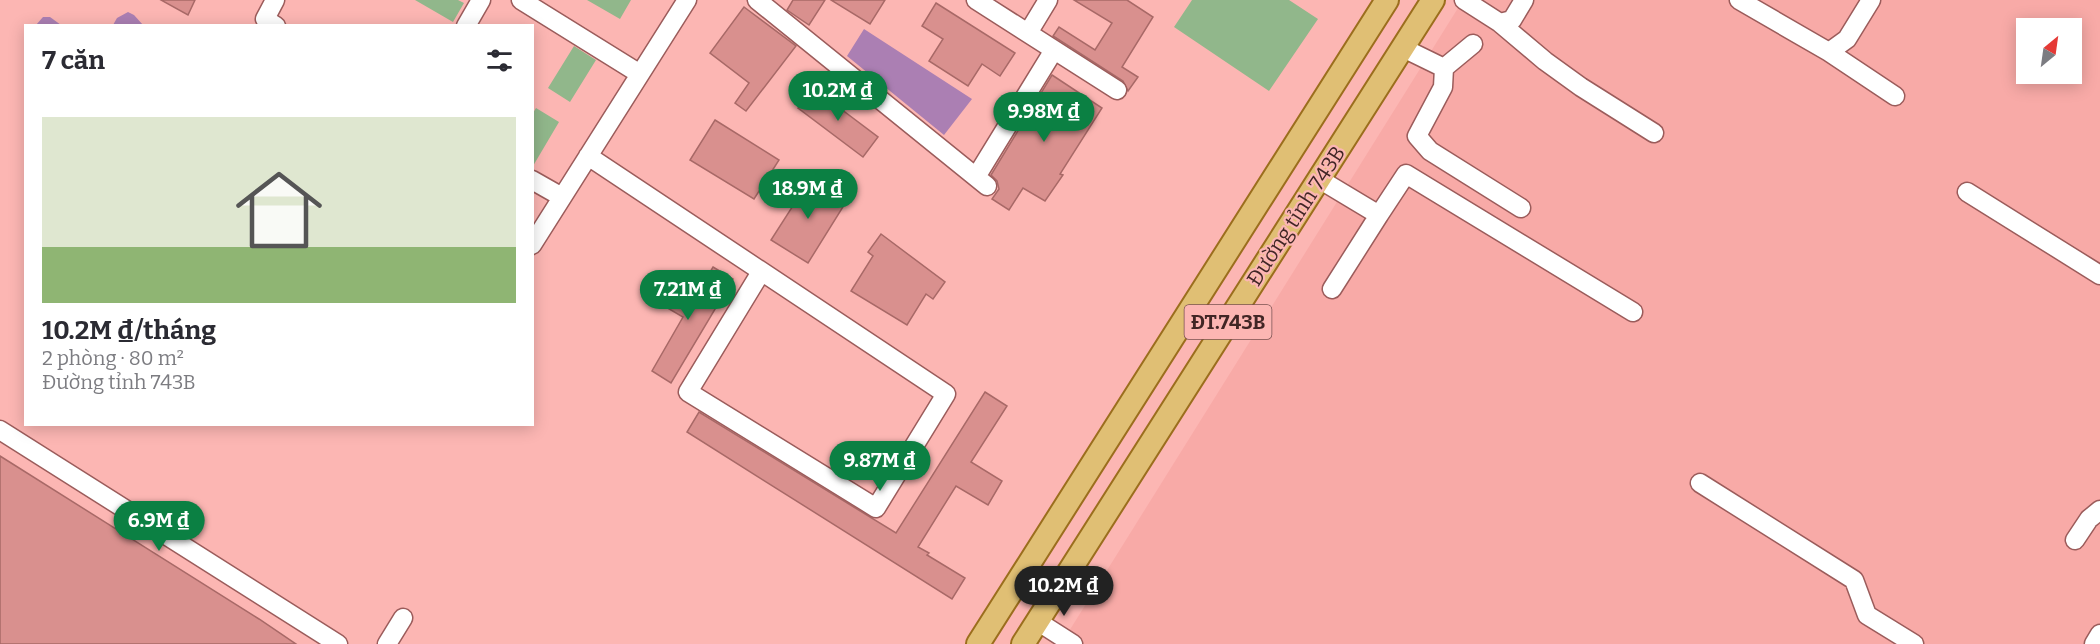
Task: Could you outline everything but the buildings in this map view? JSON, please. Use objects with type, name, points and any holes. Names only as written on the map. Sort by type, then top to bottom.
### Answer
[{"type":"main road","name":"Đường tỉnh 743B","points":[[978,644],[1387,0]]},
{"type":"main road","name":"Đường tỉnh 743B","points":[[1023,644],[1433,0]]},
{"type":"street","points":[[273,24],[265,19],[274,0]]},
{"type":"street","points":[[467,24],[481,0]]},
{"type":"street","points":[[521,0],[640,74]]},
{"type":"street","points":[[534,242],[687,0]]},
{"type":"street","points":[[757,0],[982,181],[1054,50]]},
{"type":"street","points":[[976,0],[1117,90]]},
{"type":"street","points":[[1028,33],[1048,0]]},
{"type":"street","points":[[1464,0],[1500,23],[1545,61],[1581,87],[1654,133]]},
{"type":"street","points":[[1500,23],[1512,20],[1524,0]]},
{"type":"street","points":[[1739,0],[1828,52],[1895,96]]},
{"type":"street","points":[[1828,52],[1847,39],[1871,0]]},
{"type":"street","points":[[1473,44],[1444,68],[1443,87],[1417,136],[1430,151],[1521,208]]},
{"type":"street","points":[[1403,48],[1444,68]]},
{"type":"street","points":[[588,156],[946,394],[876,508],[688,392],[761,272]]},
{"type":"street","points":[[1332,289],[1406,174],[1633,312]]},
{"type":"street","points":[[1319,179],[1379,215]]},
{"type":"street","points":[[534,181],[562,197]]},
{"type":"street","points":[[1967,192],[2100,275]]},
{"type":"street","points":[[0,430],[338,644]]},
{"type":"street","points":[[1700,483],[1854,580],[1867,615],[1914,644]]},
{"type":"street","points":[[2076,540],[2089,519],[2100,510]]},
{"type":"street","points":[[387,644],[403,618]]},
{"type":"street","points":[[1037,621],[1073,644]]},
{"type":"street","points":[[2094,644],[2100,634]]},
{"type":"shaded area","points":[[1463,0],[2100,0],[2100,644],[1061,644]]},
{"type":"shaded area","points":[[128,12],[142,24],[114,24],[117,18]]},
{"type":"shaded area","points":[[43,17],[50,17],[60,24],[37,24]]},
{"type":"shaded area","points":[[864,29],[972,99],[944,135],[847,56]]},
{"type":"green space","points":[[415,0],[458,0],[464,3],[453,22]]},
{"type":"green space","points":[[587,0],[631,0],[620,19]]},
{"type":"green space","points":[[1192,0],[1289,0],[1318,19],[1269,91],[1174,27]]},
{"type":"green space","points":[[574,46],[596,60],[570,102],[548,88]]},
{"type":"green space","points":[[536,108],[559,122],[534,164],[534,111]]}]
